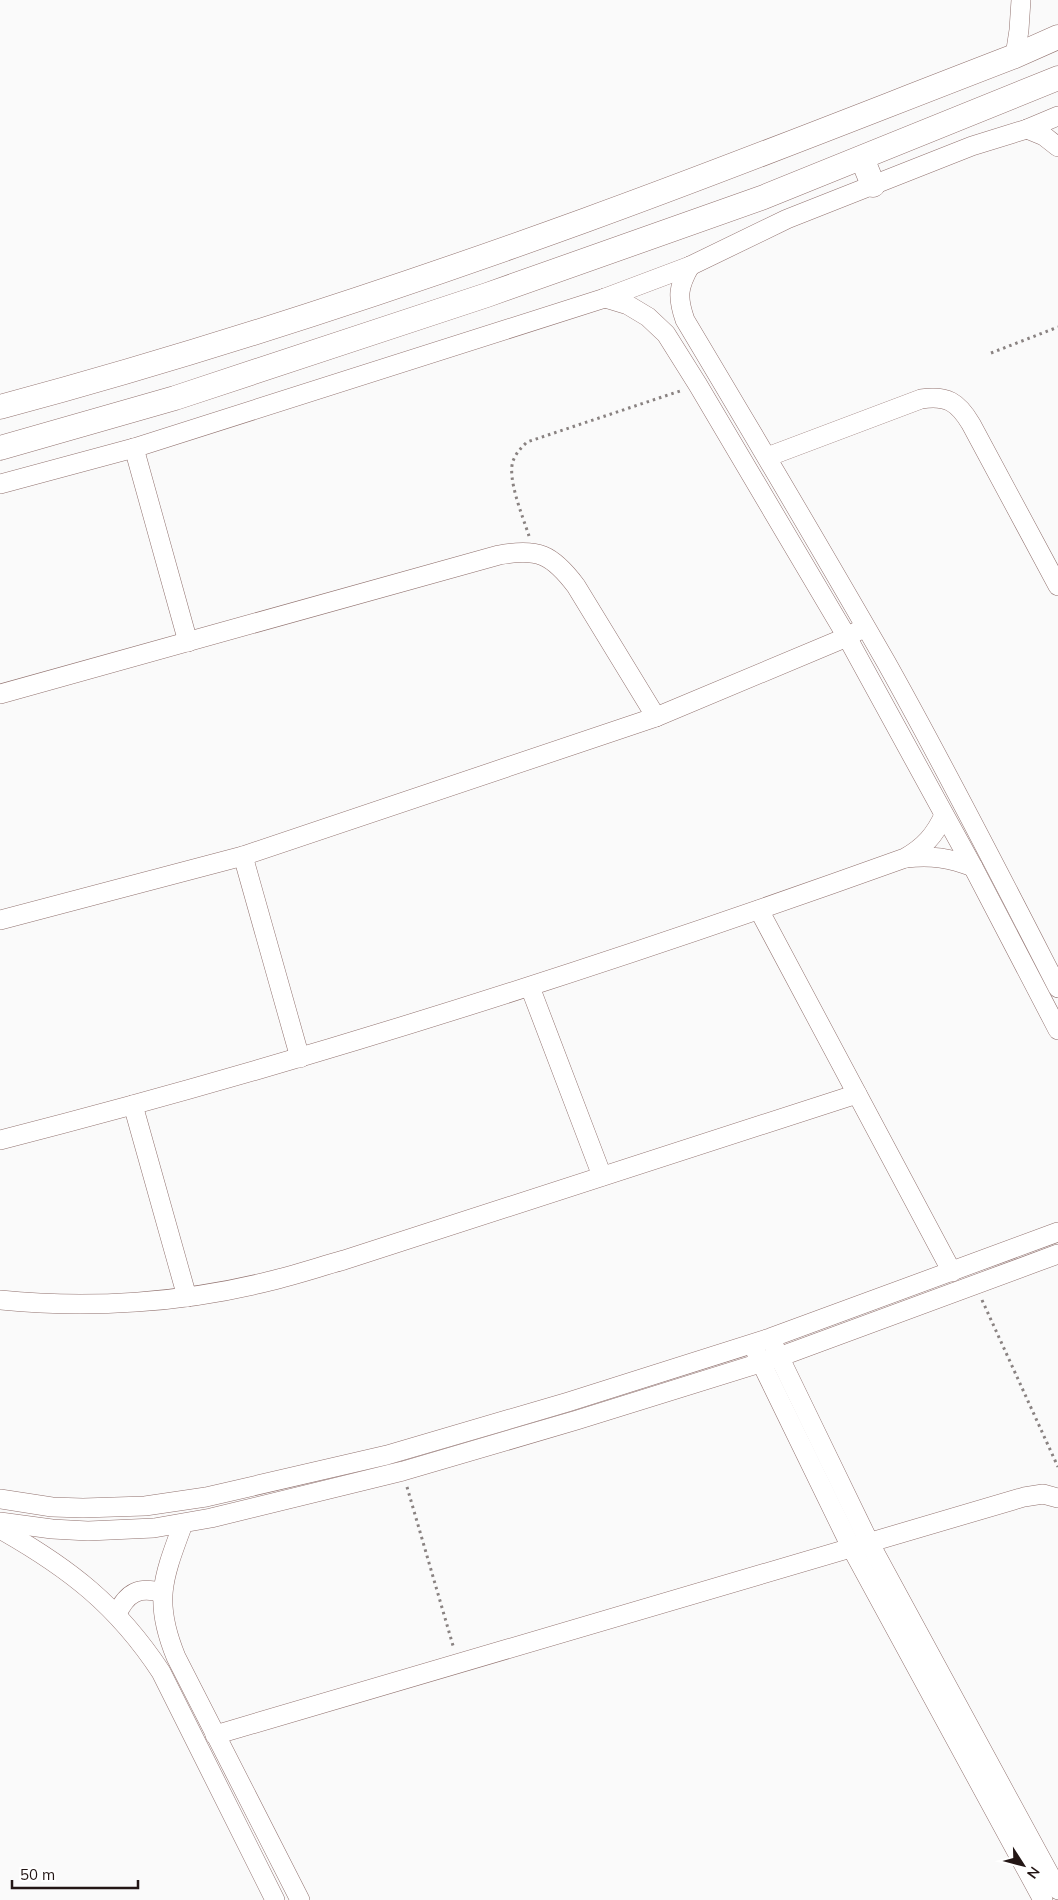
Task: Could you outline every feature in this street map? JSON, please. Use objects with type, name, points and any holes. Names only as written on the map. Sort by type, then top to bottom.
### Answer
[{"type":"street","points":[[1014,56],[1022,0]]},
{"type":"street","points":[[0,407],[81,385],[330,309],[473,260],[596,216],[1014,56],[1058,37]]},
{"type":"street","points":[[0,448],[175,398],[487,295],[764,197],[1058,78]]},
{"type":"street","points":[[0,484],[134,448],[605,298],[690,266],[786,219],[972,146],[1027,129],[1058,116]]},
{"type":"street","points":[[1027,129],[1044,136],[1058,147]]},
{"type":"street","points":[[862,158],[873,185]]},
{"type":"street","points":[[473,260],[472,276],[480,290],[487,295]]},
{"type":"street","points":[[690,266],[680,282],[679,302],[685,320],[865,627],[985,844],[1058,988]]},
{"type":"street","points":[[430,275],[442,285],[445,293],[444,309]]},
{"type":"street","points":[[605,298],[628,305],[648,317],[666,334],[698,385],[847,637],[973,867],[1058,1030]]},
{"type":"street","points":[[767,458],[921,399],[936,397],[951,401],[964,411],[968,417],[1058,586]]},
{"type":"street","points":[[134,448],[188,642]]},
{"type":"street","points":[[0,694],[498,555],[521,551],[534,552],[563,568],[656,718]]},
{"type":"street","points":[[0,920],[243,856],[656,718],[847,637],[865,627]]},
{"type":"street","points":[[0,1140],[300,1058],[530,987],[759,910],[905,858],[929,841],[938,829],[944,815]]},
{"type":"street","points":[[243,856],[300,1058]]},
{"type":"street","points":[[905,858],[940,856],[957,860],[973,867]]},
{"type":"street","points":[[759,910],[952,1272]]},
{"type":"street","points":[[530,987],[602,1176]]},
{"type":"street","points":[[0,1300],[37,1304],[115,1304],[187,1297],[269,1282],[344,1260],[857,1094]]},
{"type":"street","points":[[133,1105],[187,1297]]},
{"type":"street","points":[[0,1499],[52,1506],[106,1508],[145,1506],[206,1497],[386,1455],[568,1402],[752,1344],[1058,1232]]},
{"type":"street","points":[[0,1522],[52,1529],[88,1531],[126,1530],[183,1524],[403,1471],[761,1363],[1058,1254]]},
{"type":"street","points":[[770,1338],[869,1542],[1058,1890]]},
{"type":"street","points":[[752,1344],[851,1547],[1042,1900]]},
{"type":"street","points":[[216,1735],[1024,1497],[1043,1494],[1058,1498]]},
{"type":"street","points":[[183,1524],[166,1571],[162,1593],[163,1615],[168,1636],[176,1657],[300,1900]]},
{"type":"street","points":[[0,1529],[68,1571],[93,1591],[133,1632],[161,1672],[275,1900]]},
{"type":"street","points":[[117,1614],[122,1603],[130,1595],[140,1590],[152,1590],[162,1593]]},
{"type":"path","points":[[991,353],[1058,327]]},
{"type":"path","points":[[534,552],[511,473],[513,461],[518,450],[527,442],[698,385]]},
{"type":"path","points":[[976,1285],[1058,1467]]},
{"type":"path","points":[[403,1471],[458,1664]]}]
